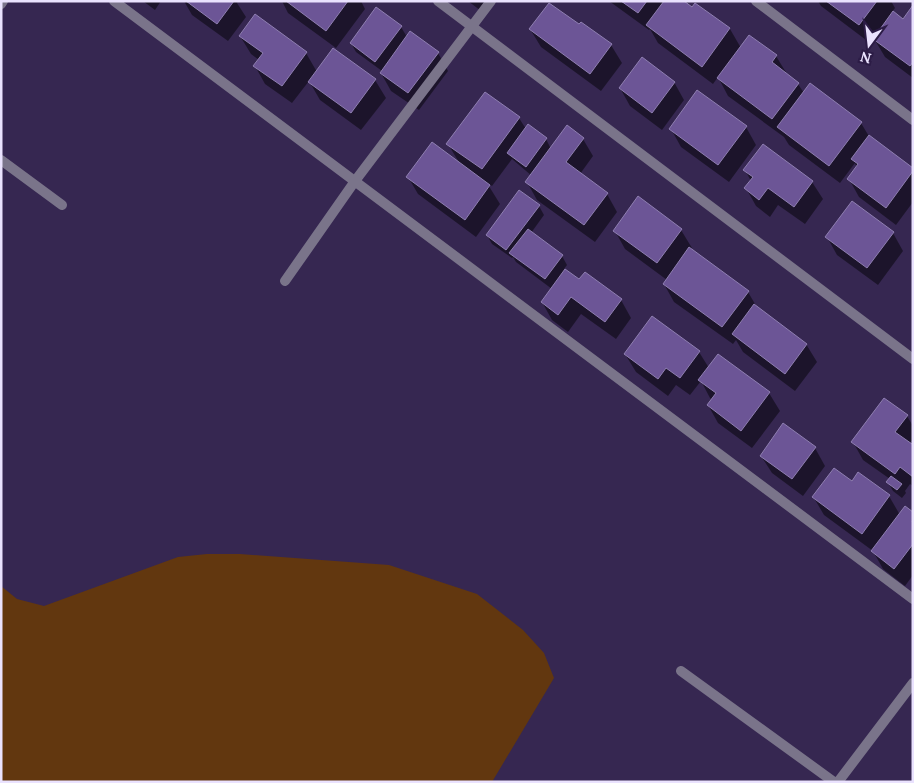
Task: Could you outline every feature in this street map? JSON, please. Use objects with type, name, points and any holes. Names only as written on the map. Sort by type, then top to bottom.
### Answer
[{"type":"street","points":[[114,1],[913,599]]},
{"type":"street","points":[[438,1],[913,359]]},
{"type":"street","points":[[285,281],[355,181],[491,1]]},
{"type":"street","points":[[756,1],[913,120]]},
{"type":"street","points":[[1,160],[62,205]]},
{"type":"street","points":[[681,671],[834,782]]},
{"type":"street","points":[[838,782],[913,683]]},
{"type":"shaded area","points":[[207,554],[240,554],[389,565],[477,594],[523,630],[544,653],[554,678],[492,782],[1,782],[1,586],[17,599],[44,606],[178,557]]},
{"type":"building","points":[[186,1],[234,1],[217,24]]},
{"type":"building","points":[[286,1],[348,1],[326,31]]},
{"type":"building","points":[[621,1],[647,1],[638,13]]},
{"type":"building","points":[[664,1],[684,1],[692,7],[695,3],[730,28],[702,67],[646,25]]},
{"type":"building","points":[[826,1],[877,1],[859,25]]},
{"type":"building","points":[[549,3],[579,24],[581,22],[612,44],[590,74],[529,29]]},
{"type":"building","points":[[913,5],[913,62],[910,66],[873,39],[893,11],[903,19]]},
{"type":"building","points":[[376,7],[402,26],[375,62],[350,43]]},
{"type":"building","points":[[255,14],[307,52],[282,86],[253,66],[263,53],[239,36]]},
{"type":"building","points":[[410,31],[439,52],[408,93],[380,73]]},
{"type":"building","points":[[749,35],[777,55],[772,62],[799,83],[772,119],[717,78]]},
{"type":"building","points":[[333,48],[376,79],[351,113],[308,82]]},
{"type":"building","points":[[642,57],[675,82],[652,113],[619,88]]},
{"type":"building","points":[[810,83],[862,122],[829,166],[777,127]]},
{"type":"building","points":[[697,90],[747,126],[718,165],[669,129]]},
{"type":"building","points":[[485,92],[520,117],[482,169],[446,144]]},
{"type":"building","points":[[528,124],[547,138],[526,167],[507,153]]},
{"type":"building","points":[[567,125],[584,138],[566,162],[608,193],[584,225],[525,182]]},
{"type":"building","points":[[869,135],[913,168],[913,171],[886,208],[847,179],[858,164],[851,159]]},
{"type":"building","points":[[432,142],[490,185],[465,220],[406,177]]},
{"type":"building","points":[[763,144],[813,181],[794,207],[768,188],[759,200],[744,188],[753,177],[743,170]]},
{"type":"building","points":[[519,190],[540,205],[506,250],[486,235]]},
{"type":"building","points":[[638,196],[682,229],[657,263],[613,231]]},
{"type":"building","points":[[852,201],[894,232],[867,268],[825,237]]},
{"type":"building","points":[[528,229],[563,255],[545,279],[509,253]]},
{"type":"building","points":[[689,247],[749,291],[722,327],[663,284]]},
{"type":"building","points":[[565,269],[579,279],[585,272],[622,299],[605,322],[571,297],[558,315],[541,302]]},
{"type":"building","points":[[754,304],[807,344],[785,374],[732,334]]},
{"type":"building","points":[[652,316],[700,351],[680,378],[666,368],[658,379],[624,354]]},
{"type":"building","points":[[718,354],[770,392],[741,431],[707,405],[716,393],[698,380]]},
{"type":"building","points":[[884,398],[908,415],[895,432],[912,444],[913,442],[913,477],[900,467],[895,474],[851,442]]},
{"type":"building","points":[[783,423],[816,447],[792,479],[760,456]]},
{"type":"building","points":[[834,468],[852,481],[858,472],[890,495],[862,534],[812,497]]},
{"type":"building","points":[[891,476],[902,484],[897,490],[886,482]]},
{"type":"building","points":[[905,506],[913,512],[913,544],[894,569],[871,551]]}]
